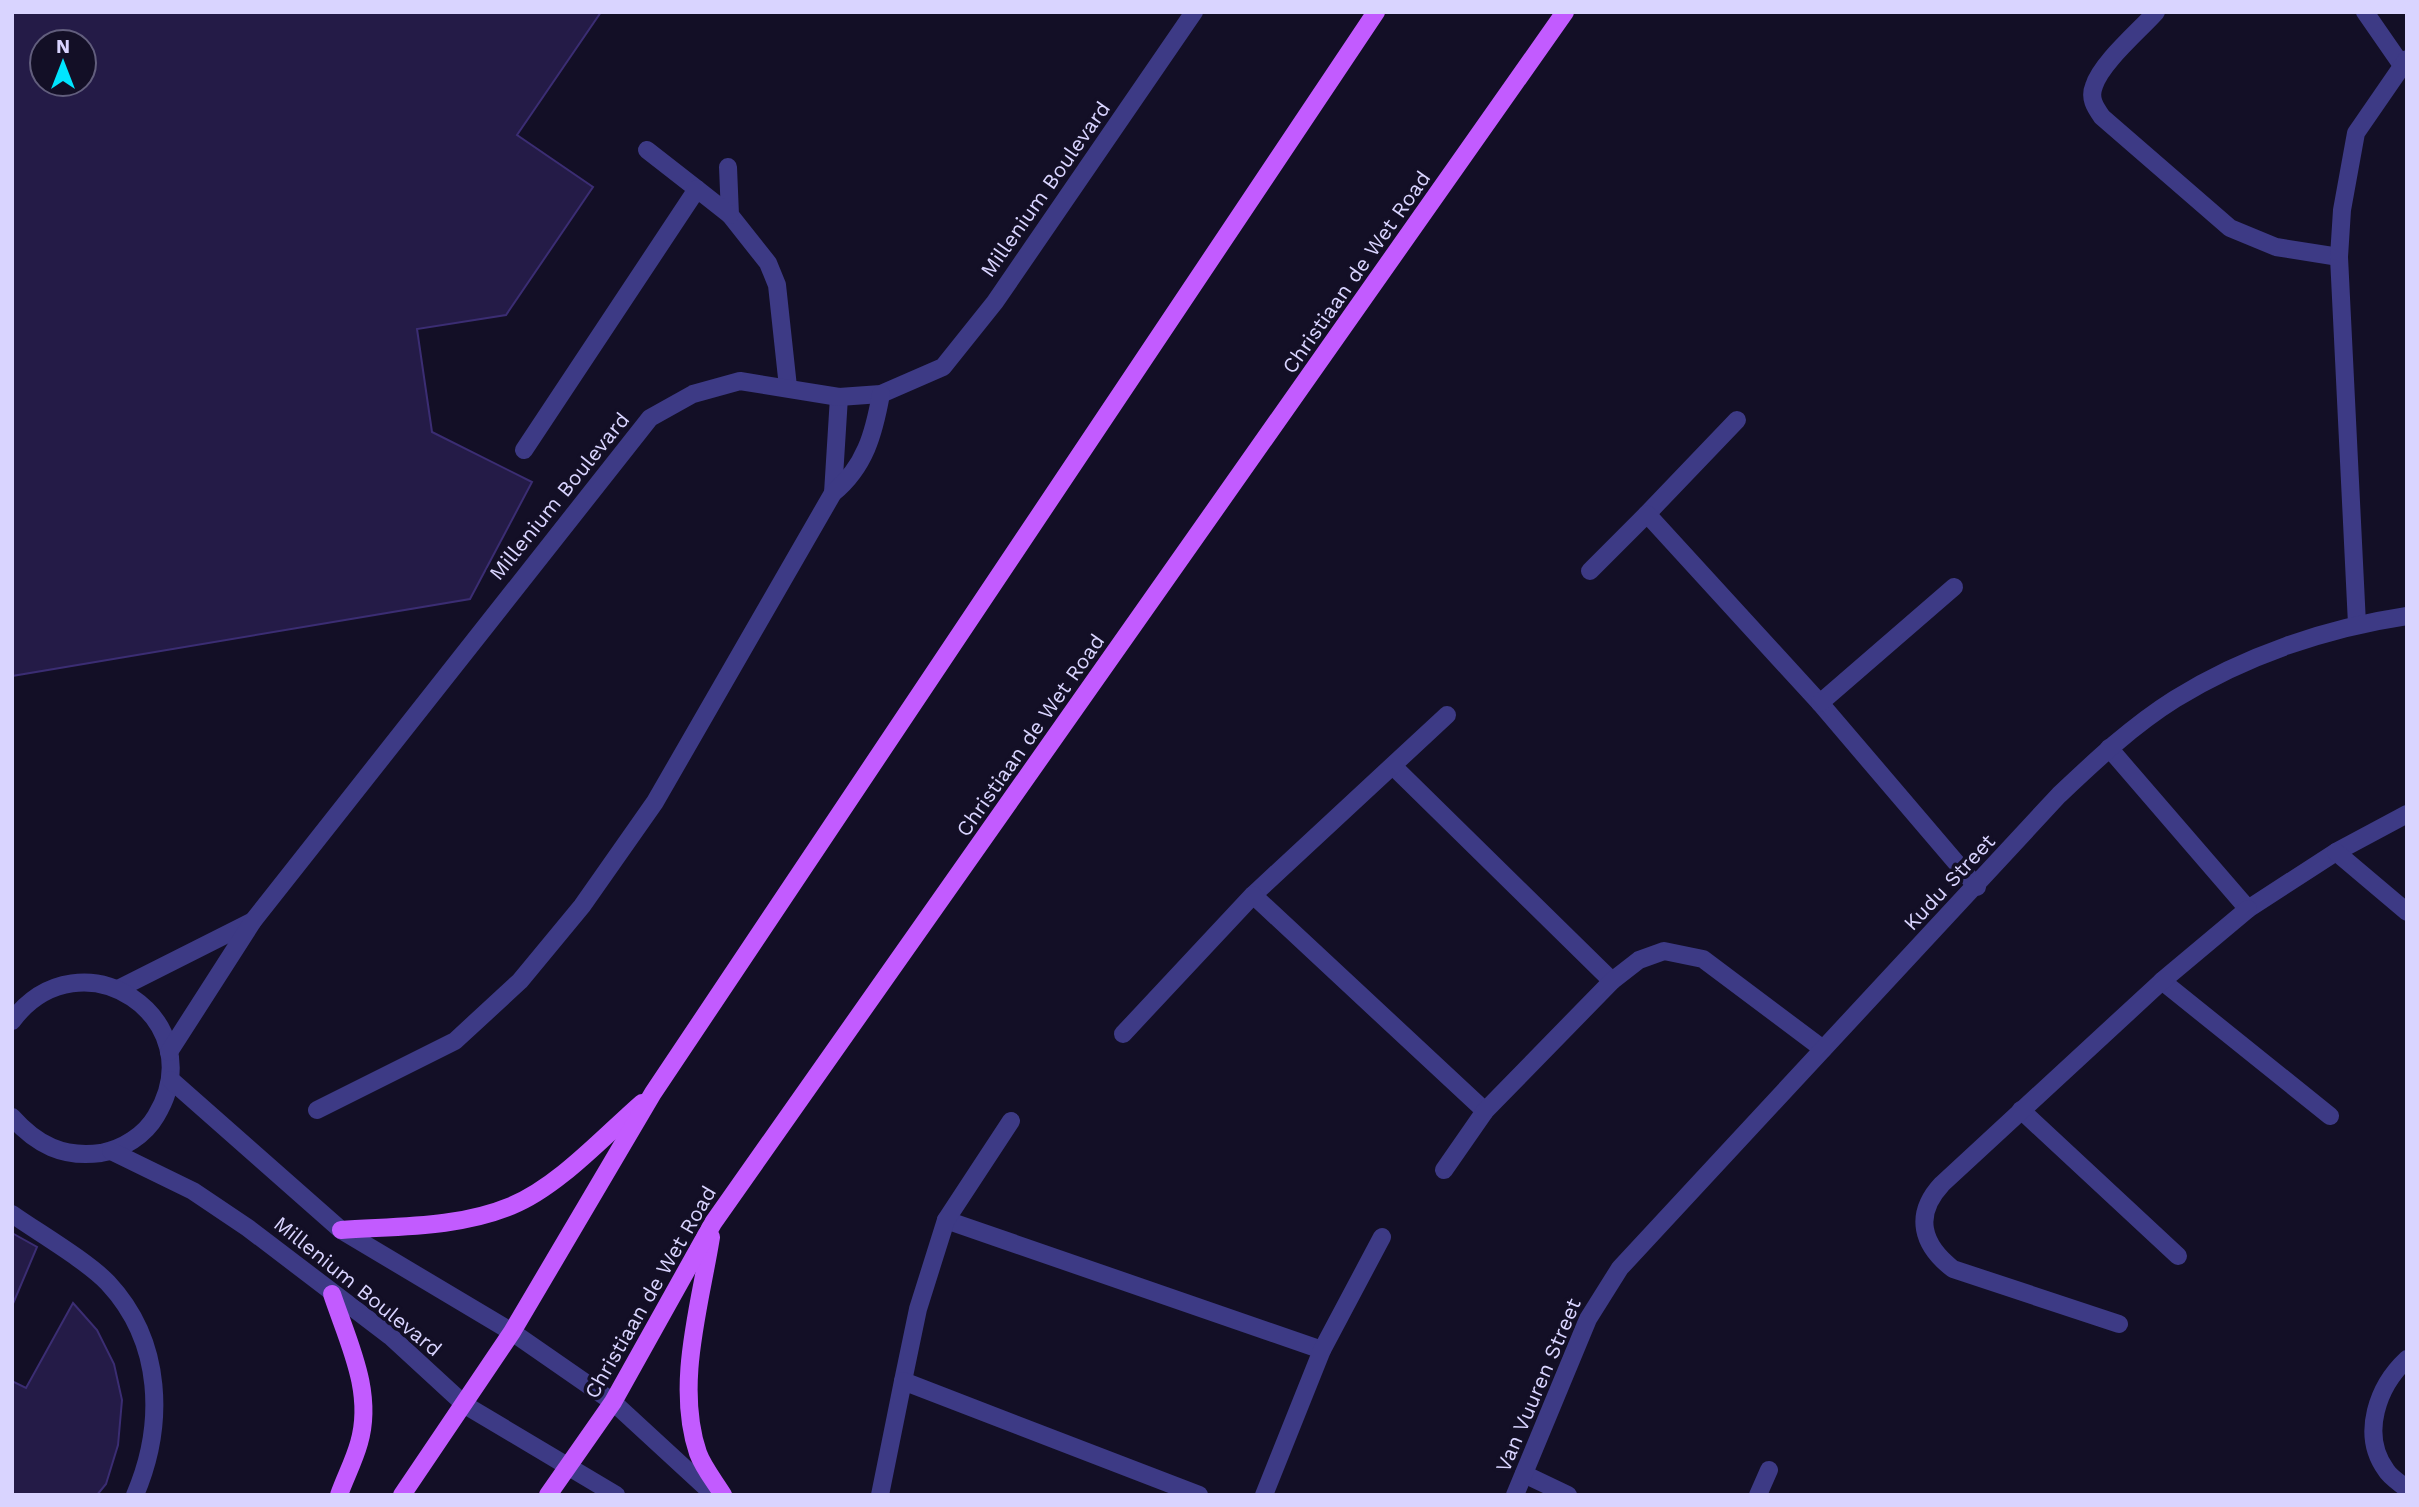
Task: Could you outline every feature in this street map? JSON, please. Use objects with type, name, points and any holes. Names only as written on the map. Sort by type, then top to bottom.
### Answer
[{"type":"main road","points":[[401,1495],[465,1405],[512,1332],[653,1093],[1376,12]]},
{"type":"main road","name":"Christiaan de Wet Road","points":[[548,1495],[613,1402],[713,1223],[1565,12]]},
{"type":"main road","points":[[341,1230],[470,1219],[513,1206],[551,1182],[653,1093]]},
{"type":"main road","points":[[713,1223],[691,1361],[689,1398],[691,1428],[699,1456],[723,1495]]},
{"type":"main road","points":[[332,1294],[362,1380],[364,1408],[359,1442],[339,1495]]},
{"type":"street","name":"Millenium Boulevard","points":[[169,1052],[253,921],[650,418],[694,394],[740,381],[839,397],[881,394],[943,367],[995,302],[1194,12]]},
{"type":"street","points":[[2156,12],[2100,74],[2092,88],[2093,104],[2102,117],[2230,228],[2276,247],[2339,257]]},
{"type":"street","points":[[2357,624],[2339,257],[2342,210],[2356,133],[2404,61],[2365,12]]},
{"type":"street","points":[[647,150],[730,215],[768,263],[777,285],[788,387]]},
{"type":"street","points":[[727,167],[730,215]]},
{"type":"street","points":[[524,450],[697,189]]},
{"type":"street","points":[[317,1110],[454,1041],[520,981],[582,906],[655,802],[833,493],[847,482],[861,463],[870,442],[881,394]]},
{"type":"street","points":[[833,493],[839,397]]},
{"type":"street","points":[[1590,571],[1737,420]]},
{"type":"street","points":[[1647,514],[1820,703],[1977,887]]},
{"type":"street","points":[[1820,703],[1954,587]]},
{"type":"street","name":"Kudu Street","points":[[1603,1293],[1620,1268],[1675,1207],[1977,887],[2059,796],[2109,748],[2175,699],[2257,657],[2357,624],[2407,616]]},
{"type":"street","points":[[1123,1034],[1253,895],[1447,715]]},
{"type":"street","points":[[2109,748],[2248,909]]},
{"type":"street","points":[[1394,767],[1612,981]]},
{"type":"street","points":[[2119,1324],[1953,1269],[1934,1254],[1928,1244],[1925,1212],[1930,1198],[2021,1110],[2162,981],[2248,909],[2336,852],[2407,814]]},
{"type":"street","points":[[2336,852],[2407,912]]},
{"type":"street","points":[[1253,895],[1485,1111]]},
{"type":"street","name":"Millenium Boulevard","points":[[118,989],[253,921]]},
{"type":"street","points":[[1444,1170],[1485,1111],[1612,981],[1639,960],[1664,951],[1703,959],[1823,1049]]},
{"type":"street","points":[[2162,981],[2330,1116]]},
{"type":"street","points":[[12,1117],[28,1136],[54,1150],[82,1155],[111,1151],[133,1140],[151,1124],[164,1103],[171,1080],[169,1052],[163,1032],[152,1014],[118,989],[94,982],[68,983],[44,992],[16,1010]]},
{"type":"street","name":"Millenium Boulevard","points":[[171,1080],[341,1230],[512,1332],[613,1402],[714,1495]]},
{"type":"street","points":[[2021,1110],[2178,1255]]},
{"type":"street","points":[[880,1495],[918,1309],[946,1220],[1011,1121]]},
{"type":"street","name":"Millenium Boulevard","points":[[111,1151],[193,1191],[248,1228],[390,1336],[465,1405],[571,1465],[616,1495]]},
{"type":"street","points":[[12,1214],[107,1282],[130,1313],[145,1343],[155,1387],[154,1442],[135,1495]]},
{"type":"street","points":[[946,1220],[1322,1350]]},
{"type":"street","points":[[1264,1495],[1322,1350],[1382,1237]]},
{"type":"street","name":"Van Vuuren Street","points":[[1515,1495],[1588,1319],[1603,1293]]},
{"type":"street","points":[[2407,1359],[2396,1369],[2376,1403],[2373,1439],[2386,1470],[2407,1489]]},
{"type":"street","points":[[903,1381],[1199,1495]]},
{"type":"street","points":[[1758,1495],[1769,1470]]},
{"type":"street","points":[[1524,1474],[1568,1495]]},
{"type":"building","points":[[12,12],[601,12],[517,135],[593,187],[506,315],[417,329],[432,432],[532,482],[470,599],[12,676]]},
{"type":"building","points":[[12,1233],[37,1247],[12,1306]]},
{"type":"building","points":[[73,1303],[97,1330],[114,1364],[122,1400],[118,1445],[106,1484],[97,1495],[12,1495],[12,1381],[26,1388]]}]
